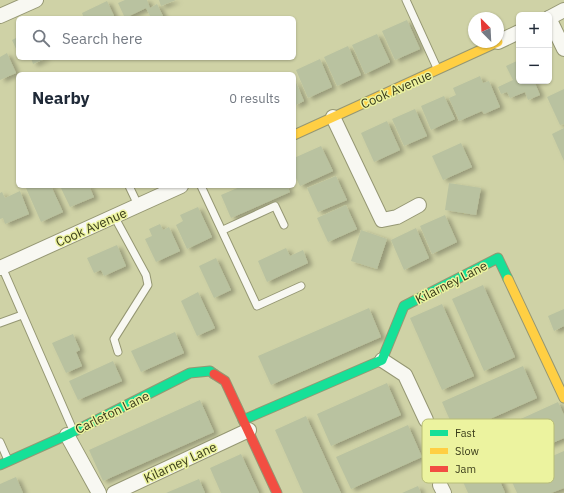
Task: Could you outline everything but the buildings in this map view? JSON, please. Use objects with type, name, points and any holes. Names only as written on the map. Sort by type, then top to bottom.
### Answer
[{"type":"street","points":[[0,16],[36,0]]},
{"type":"street","points":[[552,16],[564,10]]},
{"type":"street","points":[[552,24],[564,49]]},
{"type":"street","name":"Cook Avenue","points":[[504,39],[516,33]]},
{"type":"street","name":"Cook Avenue","points":[[296,134],[485,48]]},
{"type":"street","points":[[333,117],[382,220],[397,217],[419,206]]},
{"type":"street","name":"Cook Avenue","points":[[1,268],[138,206],[173,188]]},
{"type":"street","name":"Kilarney Lane","points":[[114,493],[246,425],[382,360],[404,306],[498,258],[564,398]]},
{"type":"street","points":[[382,360],[405,375],[426,419]]},
{"type":"street","name":"Carleton Lane","points":[[4,463],[70,433],[190,373],[210,371],[225,381],[246,425]]},
{"type":"street","points":[[246,425],[277,493]]},
{"type":"street","points":[[70,433],[99,493]]},
{"type":"lane","points":[[406,0],[437,70]]},
{"type":"lane","points":[[131,188],[138,206]]},
{"type":"lane","points":[[202,188],[223,230],[257,306],[301,286]]},
{"type":"lane","points":[[223,230],[275,206],[284,225]]},
{"type":"lane","points":[[114,216],[146,275],[148,284],[114,339],[118,352]]},
{"type":"lane","points":[[1,268],[22,315],[70,433]]},
{"type":"lane","points":[[0,324],[22,315]]},
{"type":"lane","points":[[0,442],[4,463]]},
{"type":"traffic: fast","points":[[243,420],[382,360],[404,306],[498,258],[508,279]]},
{"type":"traffic: fast","points":[[0,465],[67,435],[190,373],[210,371],[214,374]]},
{"type":"traffic: slow","points":[[296,134],[485,48]]},
{"type":"traffic: slow","points":[[508,279],[564,398]]},
{"type":"traffic: jam","points":[[214,374],[225,381],[277,493]]}]
